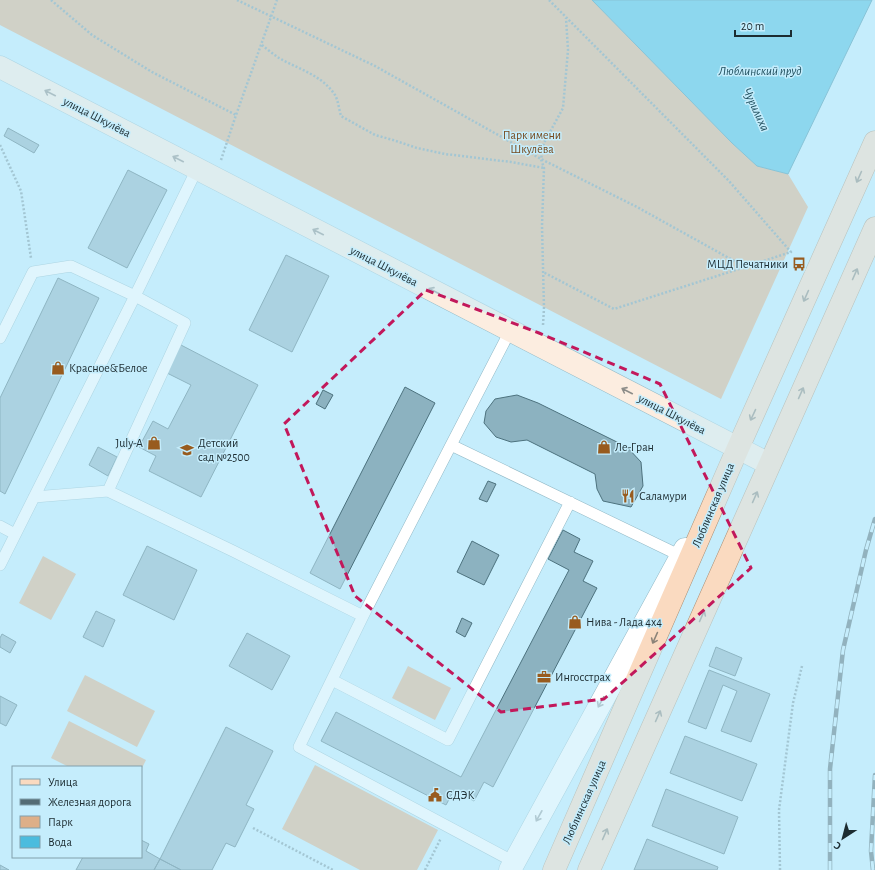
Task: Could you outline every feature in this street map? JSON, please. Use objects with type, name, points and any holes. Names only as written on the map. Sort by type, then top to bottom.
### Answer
[{"type":"main road","name":"Люблинская улица","points":[[554,870],[738,448],[875,142]]},
{"type":"main road","points":[[589,870],[875,228]]},
{"type":"street","name":"улица Шкулёва","points":[[0,67],[769,464]]},
{"type":"street","points":[[512,866],[681,556],[717,497]]},
{"type":"lane","points":[[0,565],[197,169]]},
{"type":"lane","points":[[0,338],[33,272],[71,266],[135,296],[185,323],[108,491]]},
{"type":"lane","points":[[510,331],[363,616],[299,747],[447,826],[512,866]]},
{"type":"lane","points":[[451,445],[681,556]]},
{"type":"lane","points":[[34,497],[108,491],[363,616]]},
{"type":"lane","points":[[332,680],[448,740],[570,502]]},
{"type":"lane","points":[[0,526],[15,534]]},
{"type":"path","points":[[51,0],[92,35],[152,72],[236,115]]},
{"type":"path","points":[[237,0],[375,66],[541,159],[637,206],[745,267]]},
{"type":"path","points":[[221,162],[277,0]]},
{"type":"path","points":[[543,272],[614,309],[791,252],[728,181],[549,0]]},
{"type":"path","points":[[542,329],[544,308],[542,226],[544,168],[541,159],[544,143],[563,108],[568,50],[566,17]]},
{"type":"path","points":[[262,45],[277,57],[313,75],[326,84],[336,96],[341,116],[375,135],[417,148],[445,154],[511,162],[544,168]]},
{"type":"path","points":[[0,145],[21,191],[33,272]]},
{"type":"path","points":[[780,870],[780,810],[793,703],[802,666]]},
{"type":"path","points":[[425,870],[447,826]]},
{"type":"path","points":[[253,828],[333,870]]},
{"type":"highlighted area","points":[[426,290],[539,333],[660,384],[751,568],[604,699],[501,712],[355,596],[284,424]]},
{"type":"green space","name":"Парк имени Шкулёва","points":[[0,0],[592,0],[732,143],[757,166],[788,174],[808,207],[721,399],[0,25]]},
{"type":"green space","points":[[43,556],[76,574],[51,620],[19,603]]},
{"type":"green space","points":[[408,666],[451,688],[435,720],[392,698]]},
{"type":"green space","points":[[85,675],[155,711],[137,747],[67,711]]},
{"type":"green space","points":[[69,721],[146,760],[142,768],[142,766],[67,766],[51,758]]},
{"type":"green space","points":[[315,765],[438,830],[417,870],[360,870],[282,829]]},
{"type":"water","name":"Люблинский пруд","points":[[592,0],[872,0],[788,174],[757,166],[732,143]]},
{"type":"building","points":[[8,128],[39,145],[34,153],[4,136]]},
{"type":"building","points":[[128,170],[167,190],[127,268],[88,248]]},
{"type":"building","points":[[286,255],[329,276],[292,352],[249,330]]},
{"type":"building","points":[[58,278],[99,298],[5,494],[0,491],[0,398]]},
{"type":"building","points":[[179,344],[258,385],[201,497],[149,471],[156,456],[139,447],[153,421],[168,429],[191,385],[165,372]]},
{"type":"building","points":[[405,387],[435,403],[340,589],[310,573]]},
{"type":"building","points":[[323,390],[333,395],[325,409],[316,404]]},
{"type":"building","points":[[517,395],[538,403],[627,447],[641,462],[643,486],[631,507],[603,501],[597,489],[595,474],[527,440],[511,442],[496,437],[484,423],[486,411],[495,399]]},
{"type":"building","points":[[98,447],[117,457],[108,476],[89,465]]},
{"type":"building","points":[[488,481],[496,484],[487,502],[479,499]]},
{"type":"building","points":[[563,530],[580,539],[574,552],[593,561],[583,581],[597,588],[493,787],[484,782],[474,801],[454,790],[446,805],[321,741],[336,712],[461,777],[569,570],[548,559]]},
{"type":"building","points":[[472,541],[499,555],[484,585],[457,572]]},
{"type":"building","points":[[147,546],[197,570],[174,620],[123,595]]},
{"type":"building","points":[[96,611],[115,620],[103,647],[83,637]]},
{"type":"building","points":[[462,618],[472,623],[465,637],[456,632]]},
{"type":"building","points":[[247,633],[290,656],[272,690],[229,666]]},
{"type":"building","points":[[2,634],[16,642],[10,653],[0,647],[0,638]]},
{"type":"building","points":[[716,647],[742,658],[735,676],[709,666]]},
{"type":"building","points":[[709,670],[770,694],[751,742],[721,731],[737,691],[723,685],[706,729],[688,722]]},
{"type":"building","points":[[0,696],[17,705],[6,726],[0,723]]},
{"type":"building","points":[[226,727],[273,751],[246,805],[254,809],[235,847],[226,843],[212,870],[181,870],[160,859]]},
{"type":"building","points":[[685,736],[757,764],[742,801],[670,773]]},
{"type":"building","points":[[666,789],[738,817],[724,854],[652,826]]},
{"type":"building","points":[[647,839],[718,867],[717,870],[634,870]]},
{"type":"building","points":[[142,840],[149,844],[146,851],[160,859],[154,870],[76,870],[82,858],[142,858]]},
{"type":"building","points":[[160,859],[181,870],[154,870]]},
{"type":"building","points":[[0,865],[9,870],[0,870]]},
{"type":"railway","points":[[830,870],[830,769],[843,650],[866,550],[875,519]]},
{"type":"railway","points":[[873,870],[871,851],[875,775]]},
{"type":"place","name":"МЦД Печатники","points":[[799,264]]},
{"type":"place","name":"Красное&Белое","points":[[58,368]]},
{"type":"place","name":"July-A","points":[[154,443]]},
{"type":"place","name":"Ле-Гран","points":[[604,447]]},
{"type":"place","name":"Детский сад №2500","points":[[187,450]]},
{"type":"place","name":"Саламури","points":[[628,496]]},
{"type":"place","name":"Нива - Лада 4х4","points":[[575,622]]},
{"type":"place","name":"Ингосстрах","points":[[544,677]]},
{"type":"place","name":"СДЭК","points":[[435,795]]},
{"type":"water label","name":"Чурилиха","points":[[757,109]]}]
